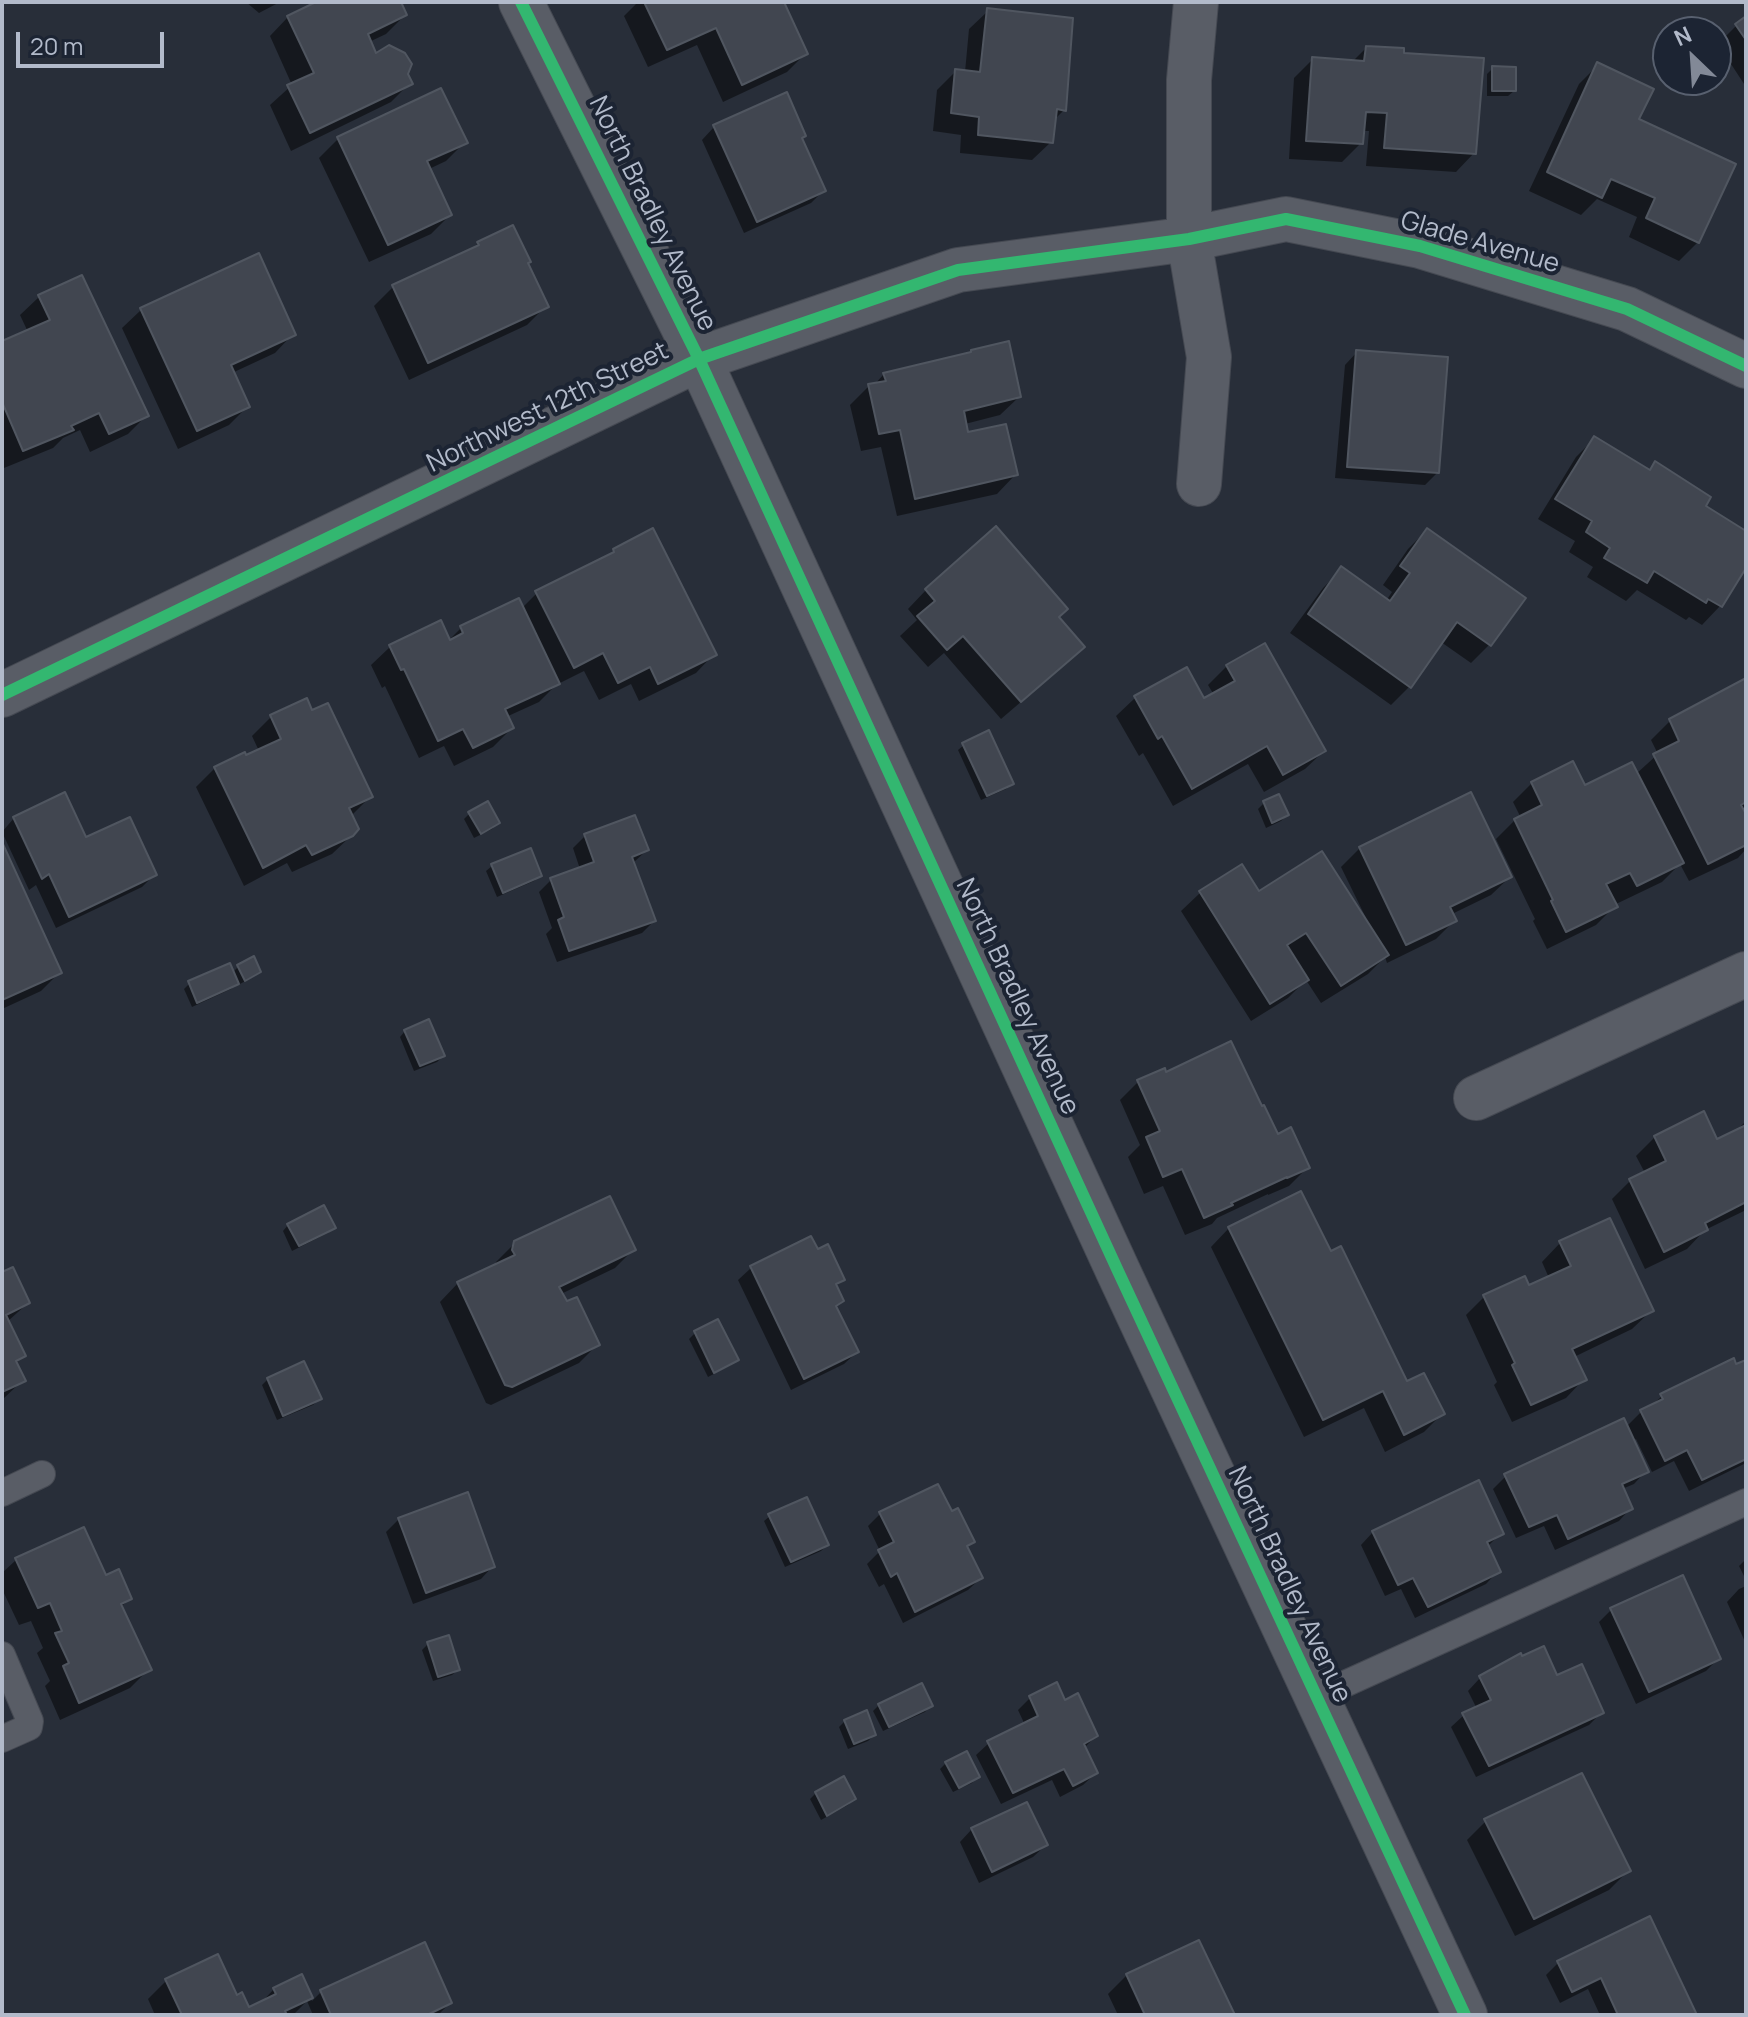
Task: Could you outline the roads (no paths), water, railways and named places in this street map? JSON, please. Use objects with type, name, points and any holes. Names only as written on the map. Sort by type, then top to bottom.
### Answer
[{"type":"street","name":"North Bradley Avenue","points":[[521,2],[699,359],[1465,2015]]},
{"type":"street","points":[[1196,2],[1189,80],[1189,239],[1209,357],[1199,484]]},
{"type":"street","name":"Glade Avenue","points":[[1189,239],[1286,219],[1420,246],[1627,309],[1746,366]]},
{"type":"street","name":"Northwest 12th Street","points":[[2,695],[699,359],[958,270],[1189,239]]},
{"type":"street","points":[[1476,1098],[1746,974]]},
{"type":"lane","points":[[2,1493],[42,1474]]},
{"type":"lane","points":[[1316,1697],[1746,1502]]},
{"type":"lane","points":[[2,1655],[30,1721],[29,1727],[2,1739]]}]
